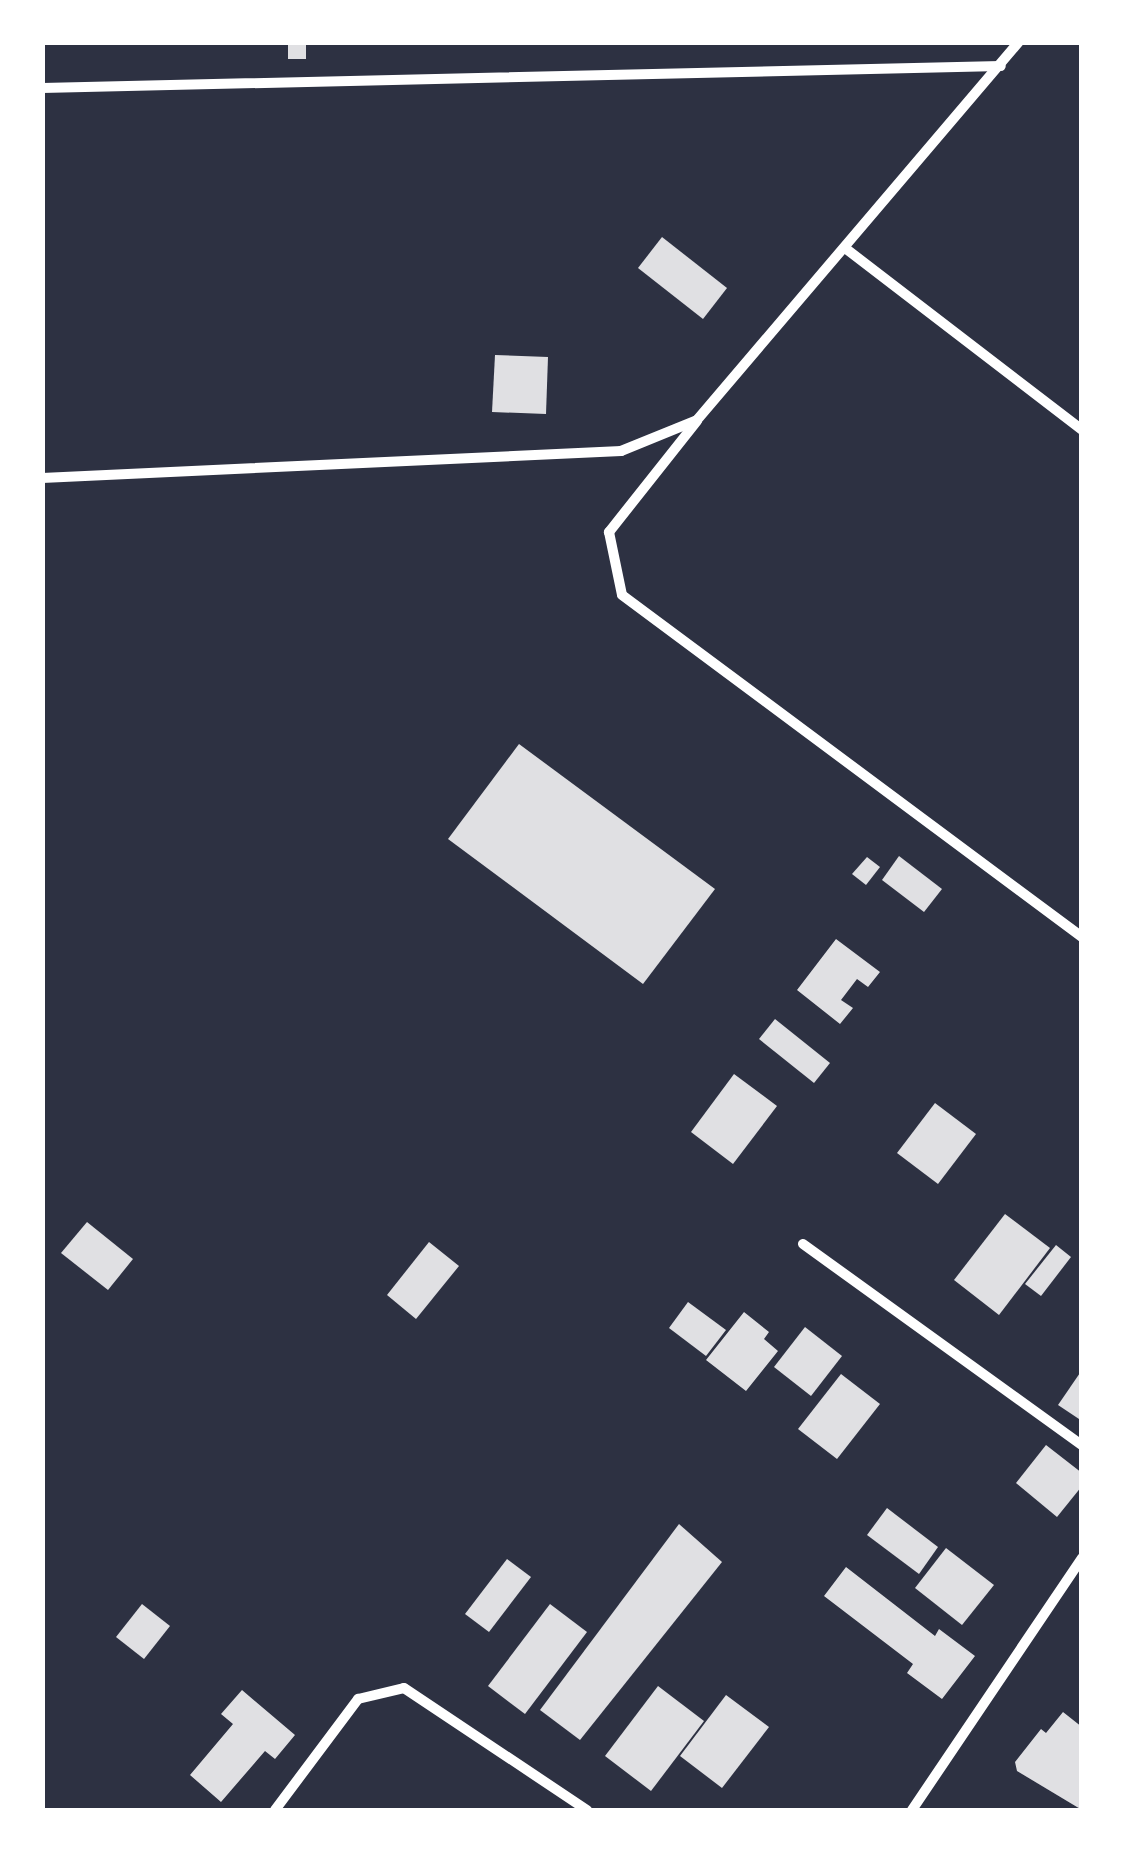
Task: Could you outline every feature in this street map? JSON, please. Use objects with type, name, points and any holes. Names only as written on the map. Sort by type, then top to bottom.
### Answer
[{"type":"street","points":[[1019,42],[698,420],[609,532],[622,595],[1082,937]]},
{"type":"street","points":[[42,88],[1001,66]]},
{"type":"street","points":[[845,248],[1082,430]]},
{"type":"street","points":[[42,478],[621,450],[698,420]]},
{"type":"street","points":[[803,1244],[1082,1445]]},
{"type":"street","points":[[912,1810],[1082,1558]]},
{"type":"street","points":[[275,1810],[358,1698],[404,1688],[587,1810]]},
{"type":"building","points":[[288,42],[306,42],[306,59],[288,59]]},
{"type":"building","points":[[662,237],[727,288],[703,319],[638,268]]},
{"type":"building","points":[[495,355],[548,357],[546,414],[492,412]]},
{"type":"building","points":[[519,744],[715,889],[643,984],[448,839]]},
{"type":"building","points":[[899,856],[942,889],[924,912],[882,880]]},
{"type":"building","points":[[867,857],[880,867],[866,885],[852,874]]},
{"type":"building","points":[[836,939],[880,972],[868,987],[857,979],[841,1000],[853,1008],[840,1024],[797,990]]},
{"type":"building","points":[[775,1019],[830,1063],[814,1083],[759,1039]]},
{"type":"building","points":[[734,1074],[777,1106],[733,1164],[691,1132]]},
{"type":"building","points":[[935,1103],[976,1134],[938,1184],[897,1153]]},
{"type":"building","points":[[1005,1214],[1050,1248],[999,1315],[954,1280]]},
{"type":"building","points":[[87,1222],[133,1259],[108,1290],[61,1253]]},
{"type":"building","points":[[429,1242],[459,1266],[416,1319],[387,1295]]},
{"type":"building","points":[[1056,1245],[1071,1257],[1041,1296],[1025,1284]]},
{"type":"building","points":[[688,1302],[726,1330],[706,1356],[669,1328]]},
{"type":"building","points":[[744,1312],[769,1332],[764,1339],[778,1351],[746,1391],[706,1360]]},
{"type":"building","points":[[805,1327],[842,1356],[811,1396],[774,1367]]},
{"type":"building","points":[[1082,1370],[1082,1421],[1058,1405]]},
{"type":"building","points":[[841,1374],[880,1404],[837,1459],[798,1429]]},
{"type":"building","points":[[1046,1445],[1082,1473],[1082,1486],[1057,1517],[1016,1483]]},
{"type":"building","points":[[887,1508],[938,1547],[919,1574],[867,1535]]},
{"type":"building","points":[[679,1524],[722,1562],[580,1740],[540,1710]]},
{"type":"building","points":[[946,1548],[994,1585],[962,1625],[915,1588]]},
{"type":"building","points":[[507,1559],[531,1577],[489,1632],[465,1614]]},
{"type":"building","points":[[846,1567],[935,1636],[939,1629],[975,1656],[942,1699],[907,1673],[913,1664],[824,1596]]},
{"type":"building","points":[[142,1604],[170,1626],[144,1659],[116,1637]]},
{"type":"building","points":[[550,1604],[587,1632],[525,1714],[488,1686]]},
{"type":"building","points":[[658,1686],[704,1721],[651,1791],[605,1756]]},
{"type":"building","points":[[242,1690],[295,1735],[275,1759],[265,1751],[221,1802],[190,1775],[233,1724],[221,1714]]},
{"type":"building","points":[[726,1695],[769,1727],[722,1788],[680,1756]]},
{"type":"building","points":[[1063,1712],[1082,1727],[1082,1810],[1017,1771],[1015,1762],[1041,1729],[1046,1733]]}]
